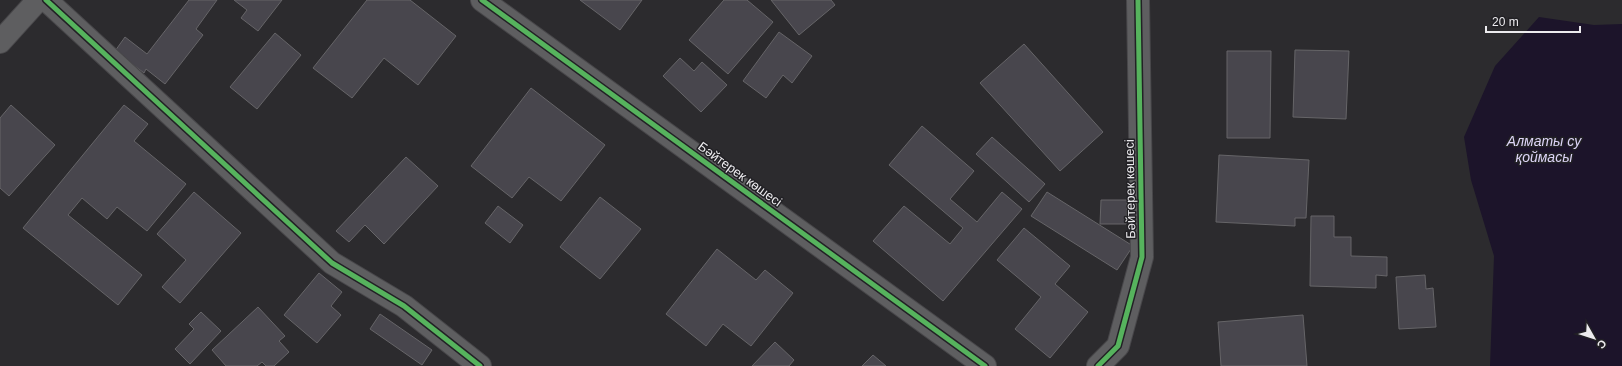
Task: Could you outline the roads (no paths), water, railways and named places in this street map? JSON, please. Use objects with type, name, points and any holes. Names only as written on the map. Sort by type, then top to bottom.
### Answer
[{"type":"street","points":[[0,42],[38,0]]},
{"type":"street","points":[[46,0],[332,263],[404,306],[480,366]]},
{"type":"street","name":"Бәйтерек көшесі","points":[[482,0],[985,366]]},
{"type":"street","name":"Бәйтерек көшесі","points":[[1098,366],[1118,346],[1142,257],[1138,0]]},
{"type":"water","name":"Алматы су қоймасы","points":[[1539,17],[1594,25],[1622,24],[1622,366],[1490,366],[1494,256],[1471,180],[1464,137],[1495,66]]}]
